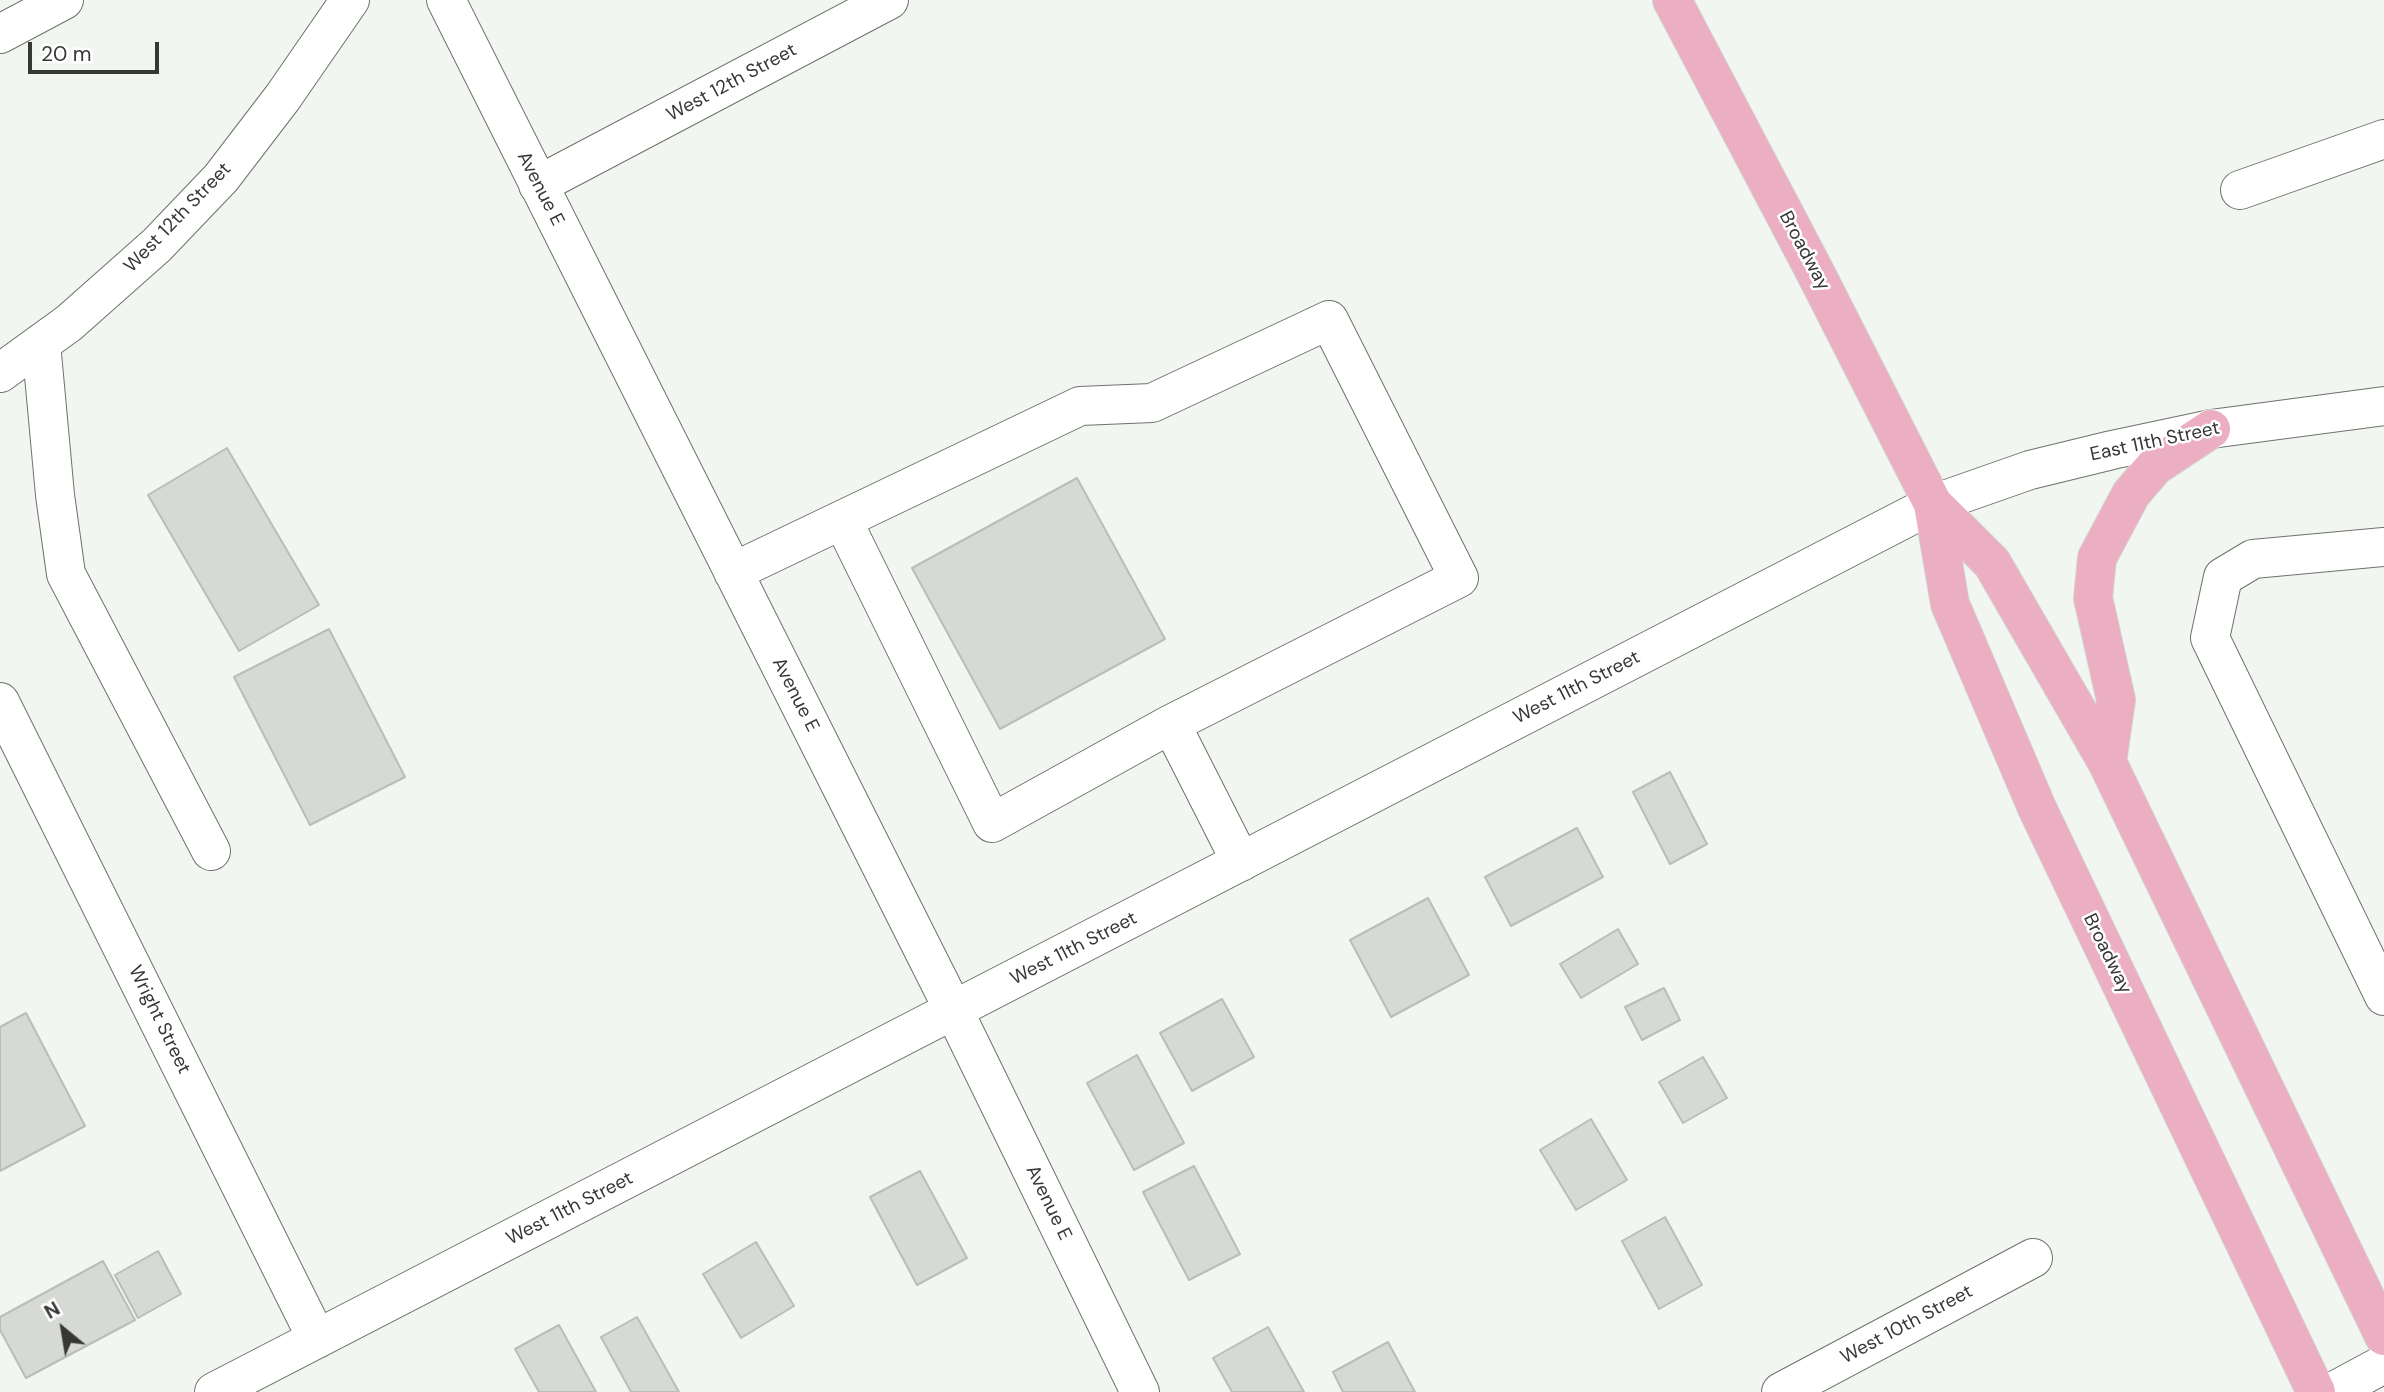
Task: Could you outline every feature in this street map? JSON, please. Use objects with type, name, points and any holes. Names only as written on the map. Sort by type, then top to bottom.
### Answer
[{"type":"main road","name":"Broadway","points":[[1672,0],[1933,503],[1992,563],[2107,762],[2384,1336]]},
{"type":"main road","points":[[2107,762],[2116,700],[2093,598],[2097,558],[2131,494],[2155,466],[2211,429]]},
{"type":"main road","name":"Broadway","points":[[1933,503],[1950,604],[2037,808],[2319,1387]]},
{"type":"street","points":[[0,34],[64,0]]},
{"type":"street","name":"West 12th Street","points":[[0,373],[69,323],[157,245],[221,178],[283,97],[350,0]]},
{"type":"street","name":"Avenue E","points":[[446,0],[954,1011],[1140,1392]]},
{"type":"street","name":"West 12th Street","points":[[538,185],[829,14],[889,0]]},
{"type":"street","points":[[2239,190],[2384,139]]},
{"type":"street","points":[[733,572],[1080,406],[1152,403],[1329,320],[1459,578],[1171,724],[992,822],[843,521]]},
{"type":"street","points":[[41,343],[55,495],[66,574],[211,851]]},
{"type":"street","name":"East 11th Street","points":[[1933,503],[2030,470],[2211,429],[2384,406]]},
{"type":"street","name":"West 11th Street","points":[[214,1392],[1933,503]]},
{"type":"street","points":[[2384,547],[2253,559],[2223,577],[2210,638],[2384,996]]},
{"type":"street","name":"Wright Street","points":[[0,702],[13,761],[317,1339]]},
{"type":"street","points":[[1171,724],[1241,862]]},
{"type":"street","name":"West 10th Street","points":[[1781,1392],[2033,1258]]},
{"type":"street","points":[[2319,1387],[2384,1364]]},
{"type":"building","points":[[227,448],[319,605],[239,651],[148,495]]},
{"type":"building","points":[[1077,478],[1165,639],[1000,729],[912,568]]},
{"type":"building","points":[[329,629],[405,777],[310,825],[234,677]]},
{"type":"building","points":[[1670,772],[1707,844],[1670,864],[1633,792]]},
{"type":"building","points":[[1577,828],[1603,877],[1511,926],[1485,877]]},
{"type":"building","points":[[1428,898],[1469,975],[1391,1017],[1350,940]]},
{"type":"building","points":[[1618,929],[1638,964],[1581,998],[1560,964]]},
{"type":"building","points":[[1664,988],[1680,1020],[1642,1040],[1625,1007]]},
{"type":"building","points":[[1222,999],[1254,1057],[1192,1091],[1160,1033]]},
{"type":"building","points":[[26,1013],[85,1126],[0,1171],[0,1027]]},
{"type":"building","points":[[1137,1055],[1184,1143],[1134,1170],[1087,1083]]},
{"type":"building","points":[[1703,1057],[1727,1098],[1683,1123],[1659,1082]]},
{"type":"building","points":[[1591,1119],[1627,1180],[1576,1210],[1540,1150]]},
{"type":"building","points":[[1194,1166],[1240,1254],[1189,1280],[1143,1192]]},
{"type":"building","points":[[920,1171],[967,1258],[917,1285],[870,1197]]},
{"type":"building","points":[[1665,1217],[1702,1285],[1659,1309],[1622,1241]]},
{"type":"building","points":[[756,1242],[794,1306],[741,1338],[703,1274]]},
{"type":"building","points":[[158,1251],[181,1294],[138,1318],[115,1275]]},
{"type":"building","points":[[103,1261],[135,1320],[26,1378],[0,1330],[0,1317]]},
{"type":"building","points":[[637,1317],[679,1392],[631,1392],[601,1337]]},
{"type":"building","points":[[559,1325],[596,1392],[539,1392],[515,1349]]},
{"type":"building","points":[[1268,1327],[1304,1392],[1232,1392],[1213,1358]]},
{"type":"building","points":[[1388,1342],[1415,1392],[1343,1392],[1333,1372]]}]
